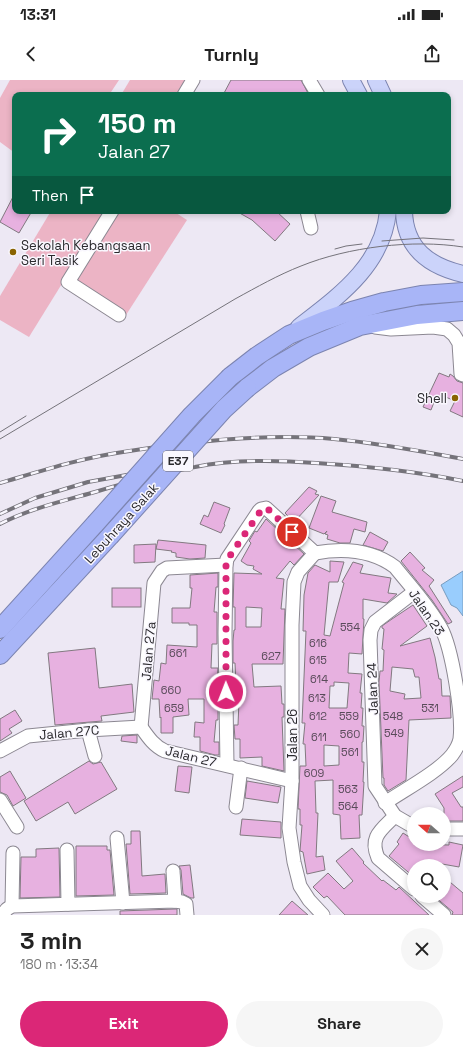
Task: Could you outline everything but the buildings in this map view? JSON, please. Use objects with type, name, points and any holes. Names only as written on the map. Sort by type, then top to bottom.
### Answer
[{"type":"highway","name":"Lebuhraya Salak","points":[[0,629],[192,415],[230,377],[257,356],[289,335],[352,311],[384,302],[421,295],[463,292]]},
{"type":"highway","name":"Lebuhraya Salak","points":[[0,655],[110,536],[224,408],[273,368],[308,347],[360,326],[417,315],[463,311]]},
{"type":"main road","points":[[351,80],[357,92]]},
{"type":"main road","points":[[376,80],[382,92]]},
{"type":"main road","points":[[289,335],[324,308],[361,274],[375,253],[387,223],[388,214]]},
{"type":"main road","points":[[404,214],[404,220],[410,238],[426,259],[446,270],[463,274]]},
{"type":"street","points":[[186,92],[193,80]]},
{"type":"street","points":[[309,80],[316,92]]},
{"type":"street","points":[[110,214],[68,282],[119,315]]},
{"type":"street","points":[[308,214],[311,228]]},
{"type":"street","points":[[360,326],[391,329],[433,327],[446,329],[454,334],[461,344],[461,374],[463,375]]},
{"type":"street","name":"Jalan 27","points":[[227,765],[225,633],[227,560],[262,509],[266,508],[315,553]]},
{"type":"street","name":"Jalan 23","points":[[315,553],[329,550],[347,550],[366,553],[382,559],[395,567],[441,629],[448,644],[461,715],[462,727],[460,741],[452,755],[440,766],[385,803]]},
{"type":"street","name":"Jalan 26","points":[[315,553],[298,572],[294,582],[292,625],[292,780],[289,828],[294,862],[300,886],[309,900],[323,915]]},
{"type":"street","name":"Jalan 27a","points":[[141,727],[154,583],[158,575],[167,568],[226,565]]},
{"type":"street","name":"Jalan 24","points":[[395,816],[377,791],[374,781],[371,630],[375,622],[414,592]]},
{"type":"street","name":"Jalan 27","points":[[141,727],[151,741],[165,751],[292,780]]},
{"type":"street","name":"Jalan 27C","points":[[0,751],[28,736],[88,730],[141,727]]},
{"type":"street","points":[[88,730],[95,756]]},
{"type":"street","points":[[236,807],[241,768]]},
{"type":"street","points":[[0,800],[17,827]]},
{"type":"street","points":[[407,823],[395,816],[375,838],[378,858],[407,883]]},
{"type":"street","points":[[451,829],[463,829]]},
{"type":"street","points":[[117,838],[128,907]]},
{"type":"street","points":[[67,850],[74,908]]},
{"type":"street","points":[[14,853],[7,910],[128,907],[175,901],[186,904],[187,915]]},
{"type":"street","points":[[173,871],[175,901]]},
{"type":"street","points":[[430,903],[444,915]]},
{"type":"shaded area","points":[[10,80],[119,80],[111,92],[12,92],[12,151],[0,142],[0,98]]},
{"type":"shaded area","points":[[130,80],[188,80],[180,92],[123,92]]},
{"type":"shaded area","points":[[49,214],[105,214],[29,337],[0,320],[0,296]]},
{"type":"shaded area","points":[[116,214],[178,214],[187,220],[126,315],[73,281]]},
{"type":"water","points":[[463,571],[463,616],[457,608],[451,605],[441,585]]},
{"type":"tram line","points":[[382,241],[423,238],[454,240]]},
{"type":"tram line","points":[[335,249],[362,244]]},
{"type":"tram line","points":[[0,439],[235,299],[292,270],[319,259],[381,246],[423,244],[463,247]]},
{"type":"tram line","points":[[0,432],[26,416]]},
{"type":"railway","points":[[0,483],[61,465],[107,455],[175,444],[228,439],[282,437],[334,439],[463,459]]},
{"type":"railway","points":[[0,524],[46,506],[132,481],[182,469],[240,461],[301,462],[371,467],[445,477],[463,481]]},
{"type":"railway","points":[[0,514],[35,498],[88,482],[165,468]]},
{"type":"place","name":"Sekolah Kebangsaan Seri Tasik","points":[[13,252]]},
{"type":"place","name":"Shell","points":[[455,398]]},
{"type":"route","points":[[226,692],[225,633],[227,560],[259,511],[262,509],[266,508],[269,510],[292,532]]}]
